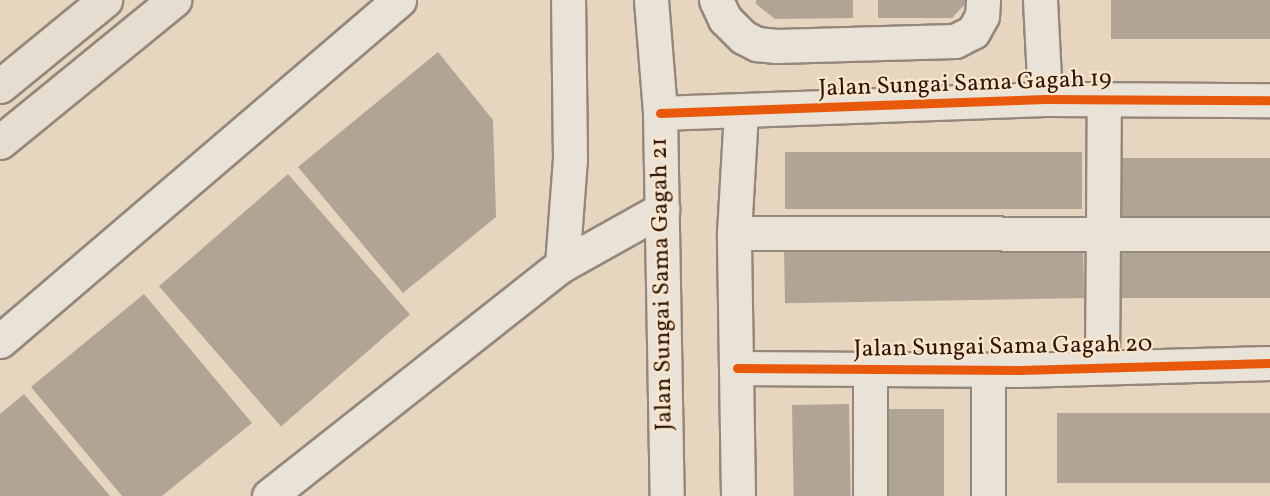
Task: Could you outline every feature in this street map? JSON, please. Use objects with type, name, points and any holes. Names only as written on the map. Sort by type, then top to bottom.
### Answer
[{"type":"main road","points":[[0,86],[105,0]]},
{"type":"main road","points":[[0,142],[174,0]]},
{"type":"street","points":[[0,340],[399,0]]},
{"type":"street","points":[[562,265],[570,159],[568,0]]},
{"type":"street","name":"Jalan Sungai Sama Gagah 21","points":[[651,0],[660,113],[667,496]]},
{"type":"street","points":[[716,0],[725,19],[742,37],[757,44],[776,46],[955,41],[973,32],[982,16],[983,0]]},
{"type":"street","points":[[1040,0],[1045,99]]},
{"type":"street","name":"Jalan Sungai Sama Gagah 19","points":[[660,113],[1045,99],[1270,100]]},
{"type":"street","points":[[1102,366],[1104,99]]},
{"type":"street","points":[[738,496],[734,233],[741,111]]},
{"type":"street","points":[[269,496],[562,265],[662,209]]},
{"type":"street","points":[[734,233],[1270,234]]},
{"type":"street","name":"Jalan Sungai Sama Gagah 20","points":[[736,368],[988,370],[1270,363]]},
{"type":"street","points":[[870,370],[870,496]]},
{"type":"street","points":[[988,370],[988,496]]},
{"type":"building","points":[[756,0],[853,0],[853,18],[775,19],[756,4]]},
{"type":"building","points":[[878,0],[969,0],[952,18],[878,18]]},
{"type":"building","points":[[1111,0],[1270,0],[1270,39],[1111,39]]},
{"type":"building","points":[[438,52],[493,120],[496,217],[403,293],[298,167]]},
{"type":"building","points":[[785,152],[1082,152],[1082,209],[785,209]]},
{"type":"building","points":[[1110,158],[1270,158],[1270,220],[1110,220]]},
{"type":"building","points":[[288,174],[410,314],[281,427],[159,286]]},
{"type":"building","points":[[1083,243],[1084,298],[785,303],[784,248]]},
{"type":"building","points":[[1110,247],[1270,247],[1270,298],[1110,298]]},
{"type":"building","points":[[144,294],[252,423],[162,496],[122,496],[31,387]]},
{"type":"building","points":[[24,394],[110,496],[0,496],[0,414]]},
{"type":"building","points":[[849,404],[851,496],[794,496],[792,405]]},
{"type":"building","points":[[882,409],[944,409],[944,496],[882,496]]},
{"type":"building","points":[[1057,413],[1270,413],[1270,483],[1057,483]]},
{"type":"cycle path","points":[[660,113],[1045,99],[1270,100]]},
{"type":"cycle path","points":[[737,368],[1019,370],[1270,363]]}]
